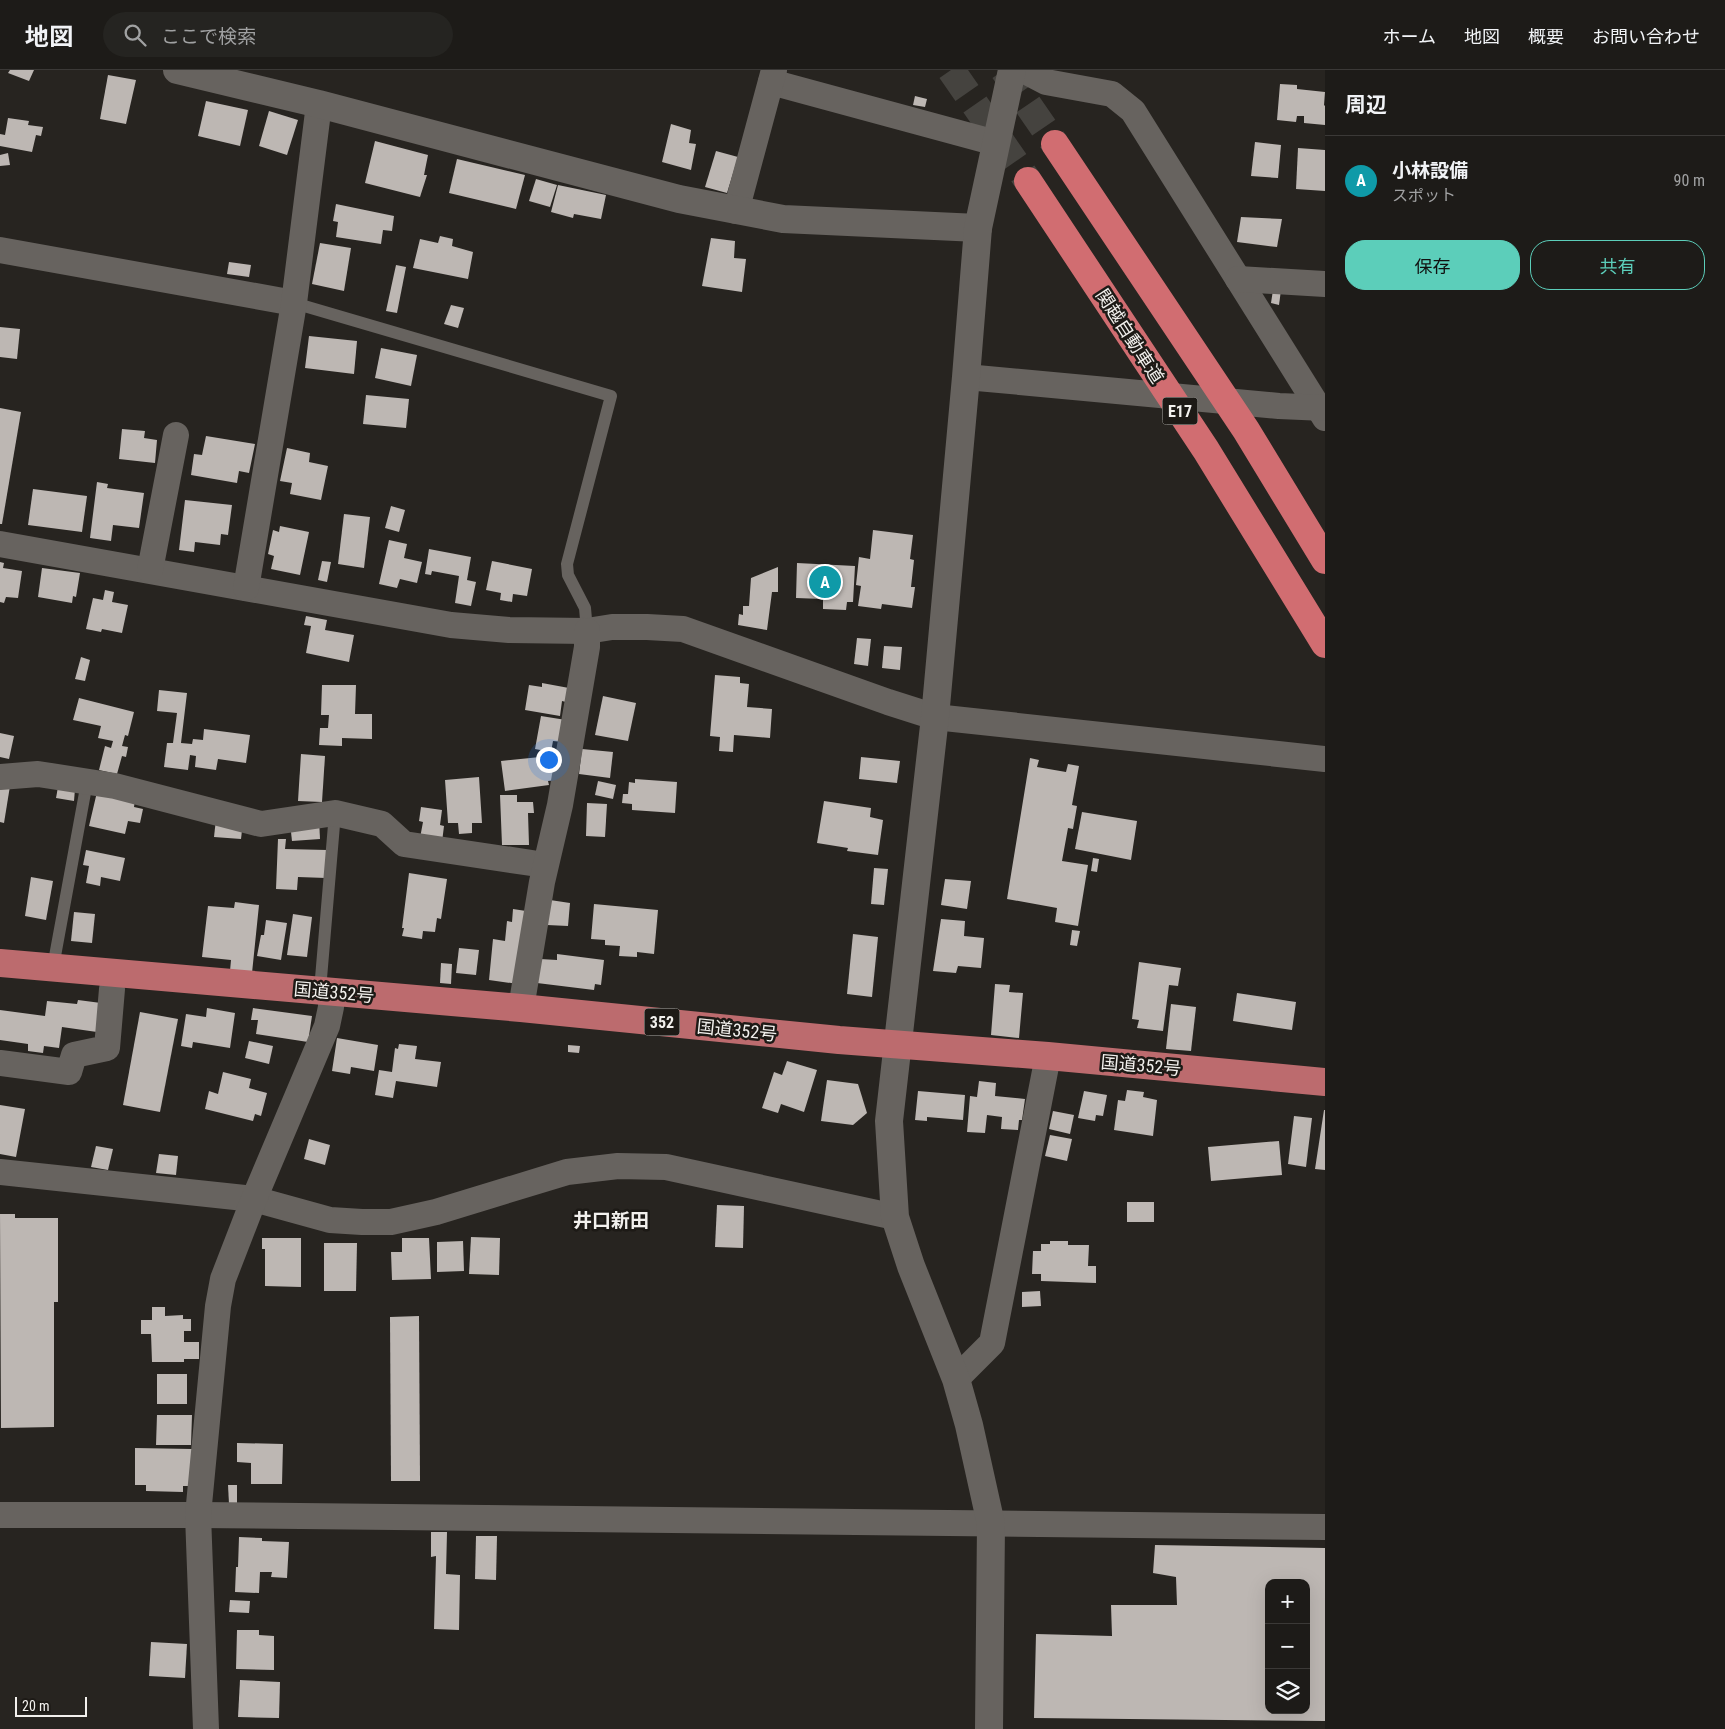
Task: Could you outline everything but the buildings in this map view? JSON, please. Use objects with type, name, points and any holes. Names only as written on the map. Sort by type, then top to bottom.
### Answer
[{"type":"highway","name":"E17","points":[[1055,144],[1246,430],[1325,560]]},
{"type":"highway","name":"関越自動車道","points":[[1028,181],[1206,450],[1325,644]]},
{"type":"highway","name":"国道352号","points":[[0,963],[520,1008],[840,1040],[1048,1056],[1325,1082]]},
{"type":"street","points":[[177,70],[319,104],[680,199],[736,211],[783,219],[978,228]]},
{"type":"street","points":[[989,1729],[991,1524],[969,1425],[956,1379],[911,1266],[895,1217],[889,1121],[935,717],[978,228],[1012,70]]},
{"type":"street","points":[[1022,70],[1046,82],[1112,94],[1134,111],[1238,279],[1323,411]]},
{"type":"street","points":[[736,211],[772,76],[996,143]]},
{"type":"street","points":[[246,588],[294,303],[319,104]]},
{"type":"street","points":[[0,250],[294,303]]},
{"type":"street","points":[[1238,279],[1325,284]]},
{"type":"street","points":[[966,377],[1323,411]]},
{"type":"street","points":[[150,570],[176,435]]},
{"type":"street","points":[[0,544],[451,625],[509,630],[587,631],[612,627],[683,629],[935,717],[1322,759]]},
{"type":"street","points":[[520,1008],[545,865],[560,805],[587,647],[587,631]]},
{"type":"street","points":[[0,777],[38,774],[115,786],[262,824],[335,813],[382,824],[404,844],[545,865]]},
{"type":"street","points":[[0,1063],[69,1072],[74,1055],[107,1048],[112,989]]},
{"type":"street","points":[[206,1729],[198,1515],[214,1338],[223,1279],[254,1199],[327,1026],[331,1007],[325,991]]},
{"type":"street","points":[[956,1379],[992,1343],[1048,1056]]},
{"type":"street","points":[[0,1172],[254,1199],[330,1220],[391,1222],[436,1212],[567,1172],[618,1166],[666,1167],[895,1217]]},
{"type":"street","points":[[0,1515],[198,1515],[1325,1527]]},
{"type":"lane","points":[[294,303],[611,396],[567,564],[568,575],[585,608],[587,631]]},
{"type":"lane","points":[[53,968],[87,782]]},
{"type":"lane","points":[[325,991],[335,813]]},
{"type":"tunnel","points":[[951,70],[1028,181]]},
{"type":"tunnel","points":[[1004,70],[1055,144]]},
{"type":"place","name":"小林設備","points":[[825,582]]},
{"type":"district","name":"井口新田","points":[[611,1220]]}]
